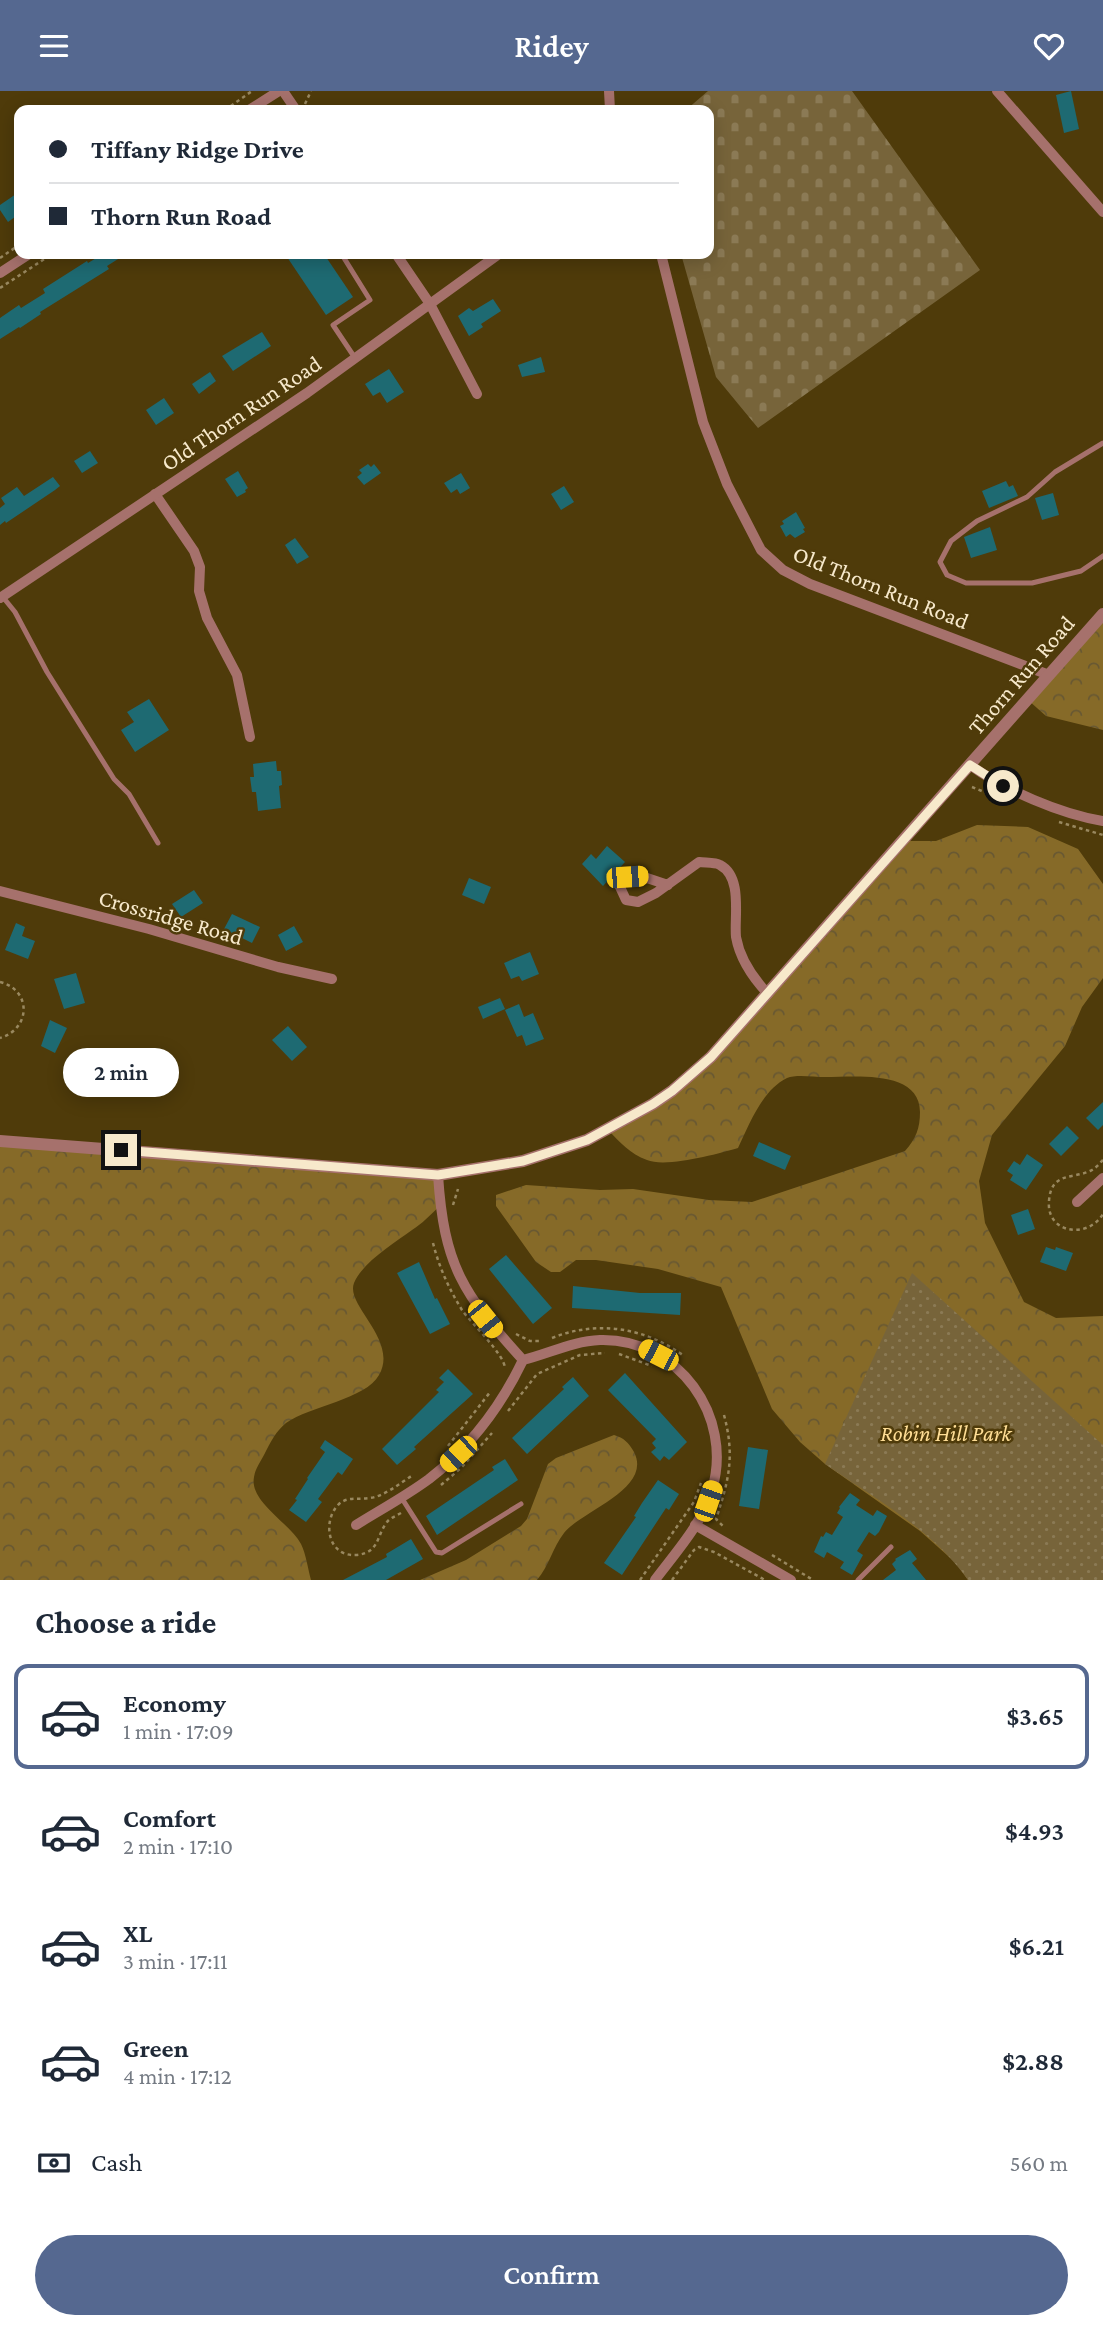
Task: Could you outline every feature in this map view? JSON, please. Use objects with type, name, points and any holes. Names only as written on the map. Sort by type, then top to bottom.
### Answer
[{"type":"street","points":[[257,105],[281,91],[297,105]]},
{"type":"street","points":[[997,91],[1103,212]]},
{"type":"street","points":[[0,273],[21,259]]},
{"type":"street","points":[[399,259],[430,304],[477,394]]},
{"type":"street","name":"Old Thorn Run Road","points":[[1,597],[307,393],[492,259]]},
{"type":"street","name":"Old Thorn Run Road","points":[[662,259],[708,440],[748,530],[767,557],[783,570],[810,584],[1049,675]]},
{"type":"street","points":[[155,494],[194,551],[200,567],[199,591],[207,618],[236,675],[250,737]]},
{"type":"street","name":"Thorn Run Road","points":[[0,1141],[438,1175],[523,1161],[569,1148],[617,1126],[692,1075],[731,1036],[1103,614]]},
{"type":"street","points":[[970,765],[1015,791],[1084,817],[1103,821]]},
{"type":"street","points":[[668,885],[699,862],[720,865],[731,876],[737,901],[736,939],[749,973],[768,994]]},
{"type":"street","name":"Crossridge Road","points":[[0,891],[331,979]]},
{"type":"street","points":[[438,1175],[443,1225],[458,1274],[485,1319],[523,1360]]},
{"type":"street","points":[[1077,1202],[1103,1178]]},
{"type":"street","points":[[356,1525],[443,1467],[470,1440],[492,1412],[523,1360],[576,1343],[616,1341],[645,1349],[674,1364],[685,1375],[705,1402],[717,1444],[717,1469],[713,1487],[695,1525],[656,1580]]},
{"type":"street","points":[[695,1525],[792,1580]]},
{"type":"lane","points":[[345,259],[370,300],[333,325],[355,358]]},
{"type":"lane","points":[[1103,443],[1055,472],[1027,497],[977,521],[951,541],[940,562],[947,575],[966,583],[1032,583],[1081,571],[1103,556]]},
{"type":"lane","points":[[1,597],[15,613],[47,672],[114,779],[129,794],[158,843]]},
{"type":"lane","points":[[401,1497],[436,1552],[442,1553],[521,1504]]},
{"type":"lane","points":[[858,1580],[891,1547]]},
{"type":"path","points":[[232,105],[252,91]]},
{"type":"path","points":[[0,288],[44,259]]},
{"type":"path","points":[[0,982],[15,989],[23,1000],[25,1011],[22,1021],[14,1031],[0,1038]]},
{"type":"path","points":[[453,1209],[458,1189]]},
{"type":"path","points":[[433,1243],[442,1272],[457,1300],[503,1359],[505,1366],[502,1377]]},
{"type":"path","points":[[510,1328],[519,1337],[535,1342],[584,1329],[629,1330],[662,1343],[684,1356]]},
{"type":"path","points":[[507,1413],[534,1376],[580,1356],[614,1353],[654,1367]]},
{"type":"path","points":[[443,1451],[466,1426],[492,1390]]},
{"type":"path","points":[[724,1415],[729,1439],[730,1465],[728,1484],[716,1519],[729,1531]]},
{"type":"path","points":[[436,1489],[472,1458],[499,1424]]},
{"type":"path","points":[[408,1508],[388,1521],[378,1543],[362,1554],[351,1555],[340,1551],[329,1534],[330,1520],[340,1503],[347,1499],[376,1497],[413,1475]]},
{"type":"path","points":[[640,1580],[694,1503],[702,1481]]},
{"type":"path","points":[[672,1580],[694,1550],[702,1547],[765,1580]]},
{"type":"path","points":[[765,1551],[813,1580]]},
{"type":"green space","points":[[708,91],[852,91],[980,270],[758,428],[716,377],[682,259],[714,259],[714,105],[692,105]]},
{"type":"green space","points":[[1103,614],[1103,730],[1046,716],[1028,700]]},
{"type":"green space","points":[[977,825],[1028,827],[1078,849],[1103,884],[1103,978],[1082,1007],[1065,1046],[992,1135],[979,1181],[985,1223],[1024,1302],[1056,1318],[1103,1316],[1103,1580],[968,1580],[956,1563],[920,1531],[825,1464],[800,1442],[772,1409],[721,1287],[658,1269],[596,1260],[576,1260],[560,1272],[551,1272],[536,1262],[496,1206],[496,1195],[526,1185],[600,1190],[633,1189],[709,1200],[752,1202],[905,1151],[915,1138],[918,1128],[920,1112],[917,1098],[909,1088],[883,1078],[787,1078],[763,1099],[738,1148],[705,1157],[666,1162],[647,1160],[630,1151],[608,1130],[672,1091],[903,841],[936,841]]},
{"type":"green space","points":[[0,1141],[438,1175],[440,1206],[371,1261],[354,1283],[353,1292],[357,1302],[378,1336],[382,1349],[383,1362],[379,1375],[362,1390],[286,1423],[274,1437],[255,1474],[254,1486],[258,1495],[301,1544],[311,1580],[0,1580]]},
{"type":"green space","name":"Robin Hill Park","points":[[912,1273],[1103,1445],[1103,1580],[968,1580],[954,1562],[920,1530],[825,1464]]},
{"type":"green space","points":[[614,1435],[625,1441],[634,1452],[637,1465],[633,1477],[625,1488],[564,1533],[537,1580],[420,1580],[466,1560],[521,1526],[527,1519],[548,1464],[556,1458]]},
{"type":"building","points":[[1071,91],[1079,129],[1064,133],[1056,95]]},
{"type":"building","points":[[14,195],[14,218],[8,222],[0,210],[0,205]]},
{"type":"building","points":[[95,259],[118,259],[107,266],[109,269],[0,339],[0,318],[19,305],[21,308],[45,293],[43,289],[87,261],[88,263]]},
{"type":"building","points":[[288,259],[327,259],[353,297],[326,315]]},
{"type":"building","points":[[493,299],[501,311],[469,336],[458,316],[469,308],[473,311]]},
{"type":"building","points":[[262,332],[271,346],[233,371],[222,356]]},
{"type":"building","points":[[541,357],[545,372],[522,377],[518,365]]},
{"type":"building","points":[[389,369],[404,392],[387,403],[380,392],[373,396],[365,384]]},
{"type":"building","points":[[210,372],[216,381],[199,394],[192,384]]},
{"type":"building","points":[[164,398],[174,413],[156,425],[146,410]]},
{"type":"building","points":[[90,451],[98,463],[82,473],[74,461]]},
{"type":"building","points":[[368,464],[371,467],[374,464],[381,473],[364,485],[357,477],[362,473],[359,470]]},
{"type":"building","points":[[238,471],[248,488],[237,497],[225,479]]},
{"type":"building","points":[[461,473],[470,488],[460,494],[457,489],[451,493],[444,483]]},
{"type":"building","points":[[53,477],[60,486],[0,525],[0,508],[5,504],[1,498],[17,487],[24,496]]},
{"type":"building","points":[[1006,481],[1009,487],[1013,485],[1018,496],[989,508],[982,491]]},
{"type":"building","points":[[564,486],[574,502],[561,510],[551,494]]},
{"type":"building","points":[[1053,493],[1059,515],[1042,520],[1035,498]]},
{"type":"building","points":[[796,512],[805,532],[795,538],[790,534],[786,537],[780,526],[784,524],[782,521]]},
{"type":"building","points":[[990,527],[997,550],[971,558],[964,537]]},
{"type":"building","points":[[295,538],[309,557],[297,564],[285,545]]},
{"type":"building","points":[[149,699],[169,730],[135,752],[121,730],[134,722],[127,712]]},
{"type":"building","points":[[276,761],[277,771],[281,771],[281,808],[258,811],[256,792],[252,792],[250,777],[254,777],[253,764]]},
{"type":"building","points":[[607,846],[625,862],[603,886],[582,864],[591,854],[596,859]]},
{"type":"building","points":[[469,878],[491,887],[484,904],[462,895]]},
{"type":"building","points":[[194,890],[203,903],[181,917],[172,904]]},
{"type":"building","points":[[232,914],[260,927],[252,943],[224,929]]},
{"type":"building","points":[[16,923],[25,927],[22,936],[35,941],[28,959],[5,950]]},
{"type":"building","points":[[294,926],[303,942],[286,951],[278,935]]},
{"type":"building","points":[[530,952],[539,974],[522,981],[519,976],[511,979],[504,963]]},
{"type":"building","points":[[76,973],[85,1003],[64,1009],[54,979]]},
{"type":"building","points":[[500,998],[505,1009],[483,1019],[478,1007]]},
{"type":"building","points":[[519,1004],[524,1017],[533,1013],[544,1039],[526,1046],[522,1035],[517,1037],[505,1010]]},
{"type":"building","points":[[50,1020],[67,1028],[55,1053],[41,1046]]},
{"type":"building","points":[[288,1026],[307,1047],[292,1061],[272,1040]]},
{"type":"building","points":[[1103,1102],[1103,1125],[1098,1130],[1086,1118]]},
{"type":"building","points":[[1067,1126],[1079,1138],[1061,1156],[1049,1144]]},
{"type":"building","points":[[759,1142],[791,1156],[785,1170],[753,1156]]},
{"type":"building","points":[[1027,1154],[1043,1165],[1026,1190],[1010,1180],[1013,1175],[1007,1171],[1014,1161],[1020,1165]]},
{"type":"building","points":[[1028,1209],[1035,1229],[1018,1235],[1011,1215]]},
{"type":"building","points":[[1046,1247],[1055,1250],[1056,1247],[1073,1253],[1066,1271],[1040,1262]]},
{"type":"building","points":[[506,1255],[552,1308],[533,1324],[489,1269]]},
{"type":"building","points":[[419,1262],[435,1299],[437,1298],[450,1324],[430,1334],[397,1273]]},
{"type":"building","points":[[573,1286],[640,1293],[681,1293],[680,1315],[572,1308]]},
{"type":"building","points":[[448,1369],[473,1394],[397,1465],[382,1449],[439,1392],[436,1390],[444,1382],[439,1378]]},
{"type":"building","points":[[625,1373],[687,1442],[669,1460],[664,1456],[660,1461],[651,1452],[656,1448],[652,1443],[656,1439],[608,1390]]},
{"type":"building","points":[[573,1377],[589,1396],[527,1454],[512,1438],[564,1389],[562,1387]]},
{"type":"building","points":[[325,1440],[353,1459],[342,1475],[338,1472],[318,1499],[322,1502],[306,1522],[289,1510],[325,1452],[320,1448]]},
{"type":"building","points":[[748,1447],[768,1450],[759,1509],[739,1506]]},
{"type":"building","points":[[505,1459],[518,1480],[437,1535],[426,1516],[494,1470],[492,1467]]},
{"type":"building","points":[[658,1480],[679,1494],[669,1510],[666,1508],[622,1575],[604,1563]]},
{"type":"building","points":[[850,1493],[860,1500],[856,1505],[873,1516],[877,1510],[887,1516],[879,1532],[875,1536],[869,1532],[857,1551],[863,1555],[852,1575],[840,1568],[844,1562],[827,1552],[824,1558],[814,1552],[821,1536],[826,1532],[832,1535],[843,1517],[837,1513]]},
{"type":"building","points":[[411,1539],[423,1559],[386,1580],[343,1580],[387,1557],[386,1554]]},
{"type":"building","points":[[910,1550],[917,1559],[912,1563],[926,1580],[883,1580],[896,1570],[892,1564],[895,1559]]},
{"type":"route","points":[[121,1150],[438,1175],[523,1161],[569,1148],[608,1130],[653,1104],[711,1057],[970,765],[1003,786]]}]
